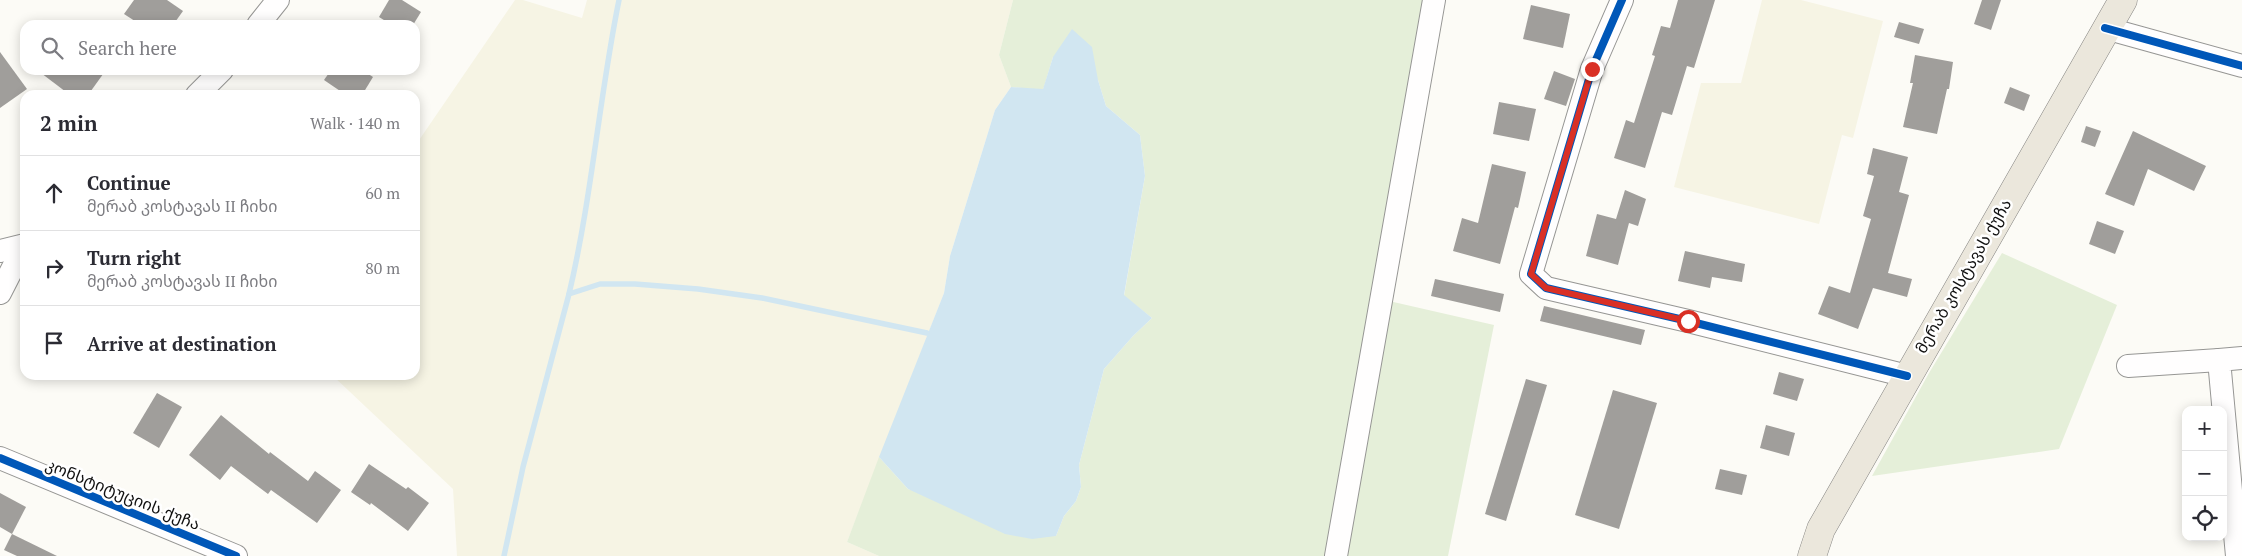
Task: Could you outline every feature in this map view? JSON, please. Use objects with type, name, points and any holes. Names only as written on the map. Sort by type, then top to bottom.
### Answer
[{"type":"main road","name":"მერაბ კოსტავას ქუჩა","points":[[1812,556],[1820,529],[2105,28],[2123,0]]},
{"type":"street","points":[[262,20],[278,0]]},
{"type":"street","points":[[1336,556],[1434,0]]},
{"type":"street","points":[[1622,0],[1592,69],[1531,274],[1546,288],[1688,321],[1907,376]]},
{"type":"street","points":[[2105,28],[2242,66]]},
{"type":"street","points":[[203,90],[217,75]]},
{"type":"street","points":[[0,251],[20,247]]},
{"type":"street","points":[[0,293],[20,254]]},
{"type":"street","points":[[2128,366],[2242,358]]},
{"type":"street","points":[[2219,360],[2237,556]]},
{"type":"street","name":"კონსტიტუციის ქუჩა","points":[[0,458],[214,552],[236,556]]},
{"type":"shaded area","points":[[515,0],[523,0],[582,18],[587,0],[1013,0],[999,55],[1011,87],[995,110],[950,256],[944,293],[847,542],[879,556],[457,556],[453,489],[337,380],[420,380],[420,139]]},
{"type":"shaded area","points":[[1762,0],[1801,0],[1883,21],[1853,138],[1842,135],[1819,224],[1674,187],[1701,83],[1741,83]]},
{"type":"green space","points":[[1013,0],[1444,0],[1389,301],[1494,325],[1448,556],[879,556],[847,542],[879,457],[908,489],[1056,536],[1064,516],[1076,501],[1081,487],[1079,465],[1104,369],[1152,318],[1124,296],[1145,176],[1140,135],[1106,106],[1098,80],[1053,57],[1043,90],[1011,87],[999,55]]},
{"type":"green space","points":[[2002,253],[2117,305],[2059,449],[1872,476],[1929,373]]},
{"type":"water","points":[[1072,29],[1092,47],[1098,80],[1106,106],[1140,135],[1145,176],[1124,295],[1152,318],[1104,369],[1079,465],[1081,487],[1076,501],[1064,516],[1056,536],[1032,539],[1005,534],[908,489],[879,457],[944,293],[950,256],[995,110],[1011,87],[1043,89],[1053,57]]},
{"type":"building","points":[[134,0],[167,0],[183,11],[177,20],[133,20],[124,14]]},
{"type":"building","points":[[389,0],[402,0],[421,12],[416,20],[384,20],[379,17]]},
{"type":"building","points":[[1678,0],[1715,0],[1694,68],[1687,66],[1672,115],[1662,112],[1645,168],[1614,158],[1626,120],[1634,123],[1655,56],[1652,55],[1661,26],[1670,28]]},
{"type":"building","points":[[1982,0],[2001,0],[1991,30],[1974,24]]},
{"type":"building","points":[[1531,5],[1570,14],[1563,48],[1523,39]]},
{"type":"building","points":[[1899,22],[1924,29],[1919,44],[1894,37]]},
{"type":"building","points":[[0,52],[27,89],[20,90],[20,94],[0,108]]},
{"type":"building","points":[[1915,55],[1953,62],[1949,89],[1947,89],[1937,134],[1903,127],[1913,83],[1910,83]]},
{"type":"building","points":[[1554,71],[1575,79],[1566,106],[1544,99]]},
{"type":"building","points":[[44,75],[102,75],[92,90],[63,90]]},
{"type":"building","points":[[328,75],[370,75],[373,77],[365,90],[339,90],[324,80]]},
{"type":"building","points":[[2010,87],[2030,95],[2024,111],[2004,103]]},
{"type":"building","points":[[1499,102],[1536,109],[1529,141],[1493,134]]},
{"type":"building","points":[[2086,126],[2101,131],[2095,147],[2081,142]]},
{"type":"building","points":[[2133,131],[2206,166],[2194,191],[2148,169],[2134,206],[2105,194]]},
{"type":"building","points":[[1873,148],[1908,157],[1899,192],[1909,195],[1888,273],[1912,279],[1907,297],[1873,288],[1858,329],[1818,314],[1829,286],[1850,293],[1871,219],[1863,216],[1874,176],[1867,174]]},
{"type":"building","points":[[1492,164],[1526,172],[1518,208],[1515,207],[1500,264],[1453,251],[1462,218],[1478,223]]},
{"type":"building","points":[[1625,190],[1646,199],[1638,226],[1629,223],[1618,265],[1586,256],[1597,214],[1616,219]]},
{"type":"building","points":[[2097,221],[2124,231],[2115,254],[2089,244]]},
{"type":"building","points":[[1685,251],[1745,264],[1742,282],[1712,277],[1710,288],[1678,281]]},
{"type":"building","points":[[1435,279],[1504,294],[1500,312],[1431,296]]},
{"type":"building","points":[[1544,306],[1645,330],[1641,345],[1540,321]]},
{"type":"building","points":[[1779,372],[1804,379],[1797,401],[1773,394]]},
{"type":"building","points":[[1526,379],[1547,385],[1506,521],[1485,514]]},
{"type":"building","points":[[1613,390],[1657,403],[1619,529],[1575,515]]},
{"type":"building","points":[[157,393],[182,407],[159,448],[133,433]]},
{"type":"building","points":[[221,415],[269,454],[270,452],[308,481],[315,471],[341,490],[317,523],[271,490],[268,494],[231,466],[220,480],[189,455]]},
{"type":"building","points":[[1766,425],[1795,433],[1789,456],[1760,448]]},
{"type":"building","points":[[369,464],[406,489],[408,487],[429,503],[408,531],[371,503],[370,505],[351,492]]},
{"type":"building","points":[[1720,469],[1747,475],[1742,495],[1715,489]]},
{"type":"building","points":[[0,493],[26,507],[12,534],[0,527]]},
{"type":"building","points":[[12,534],[57,556],[17,556],[4,550]]},
{"type":"waterway","points":[[569,294],[584,221],[619,0]]},
{"type":"waterway","points":[[504,556],[523,467],[569,294],[600,284],[635,284],[698,289],[762,298],[927,333]]},
{"type":"cycle path","points":[[1622,0],[1592,69],[1531,274],[1546,288],[1688,321],[1907,376]]},
{"type":"cycle path","points":[[2105,28],[2242,66]]},
{"type":"cycle path","points":[[0,458],[236,556]]},
{"type":"route","points":[[1592,69],[1531,274],[1546,288],[1688,321]]}]
